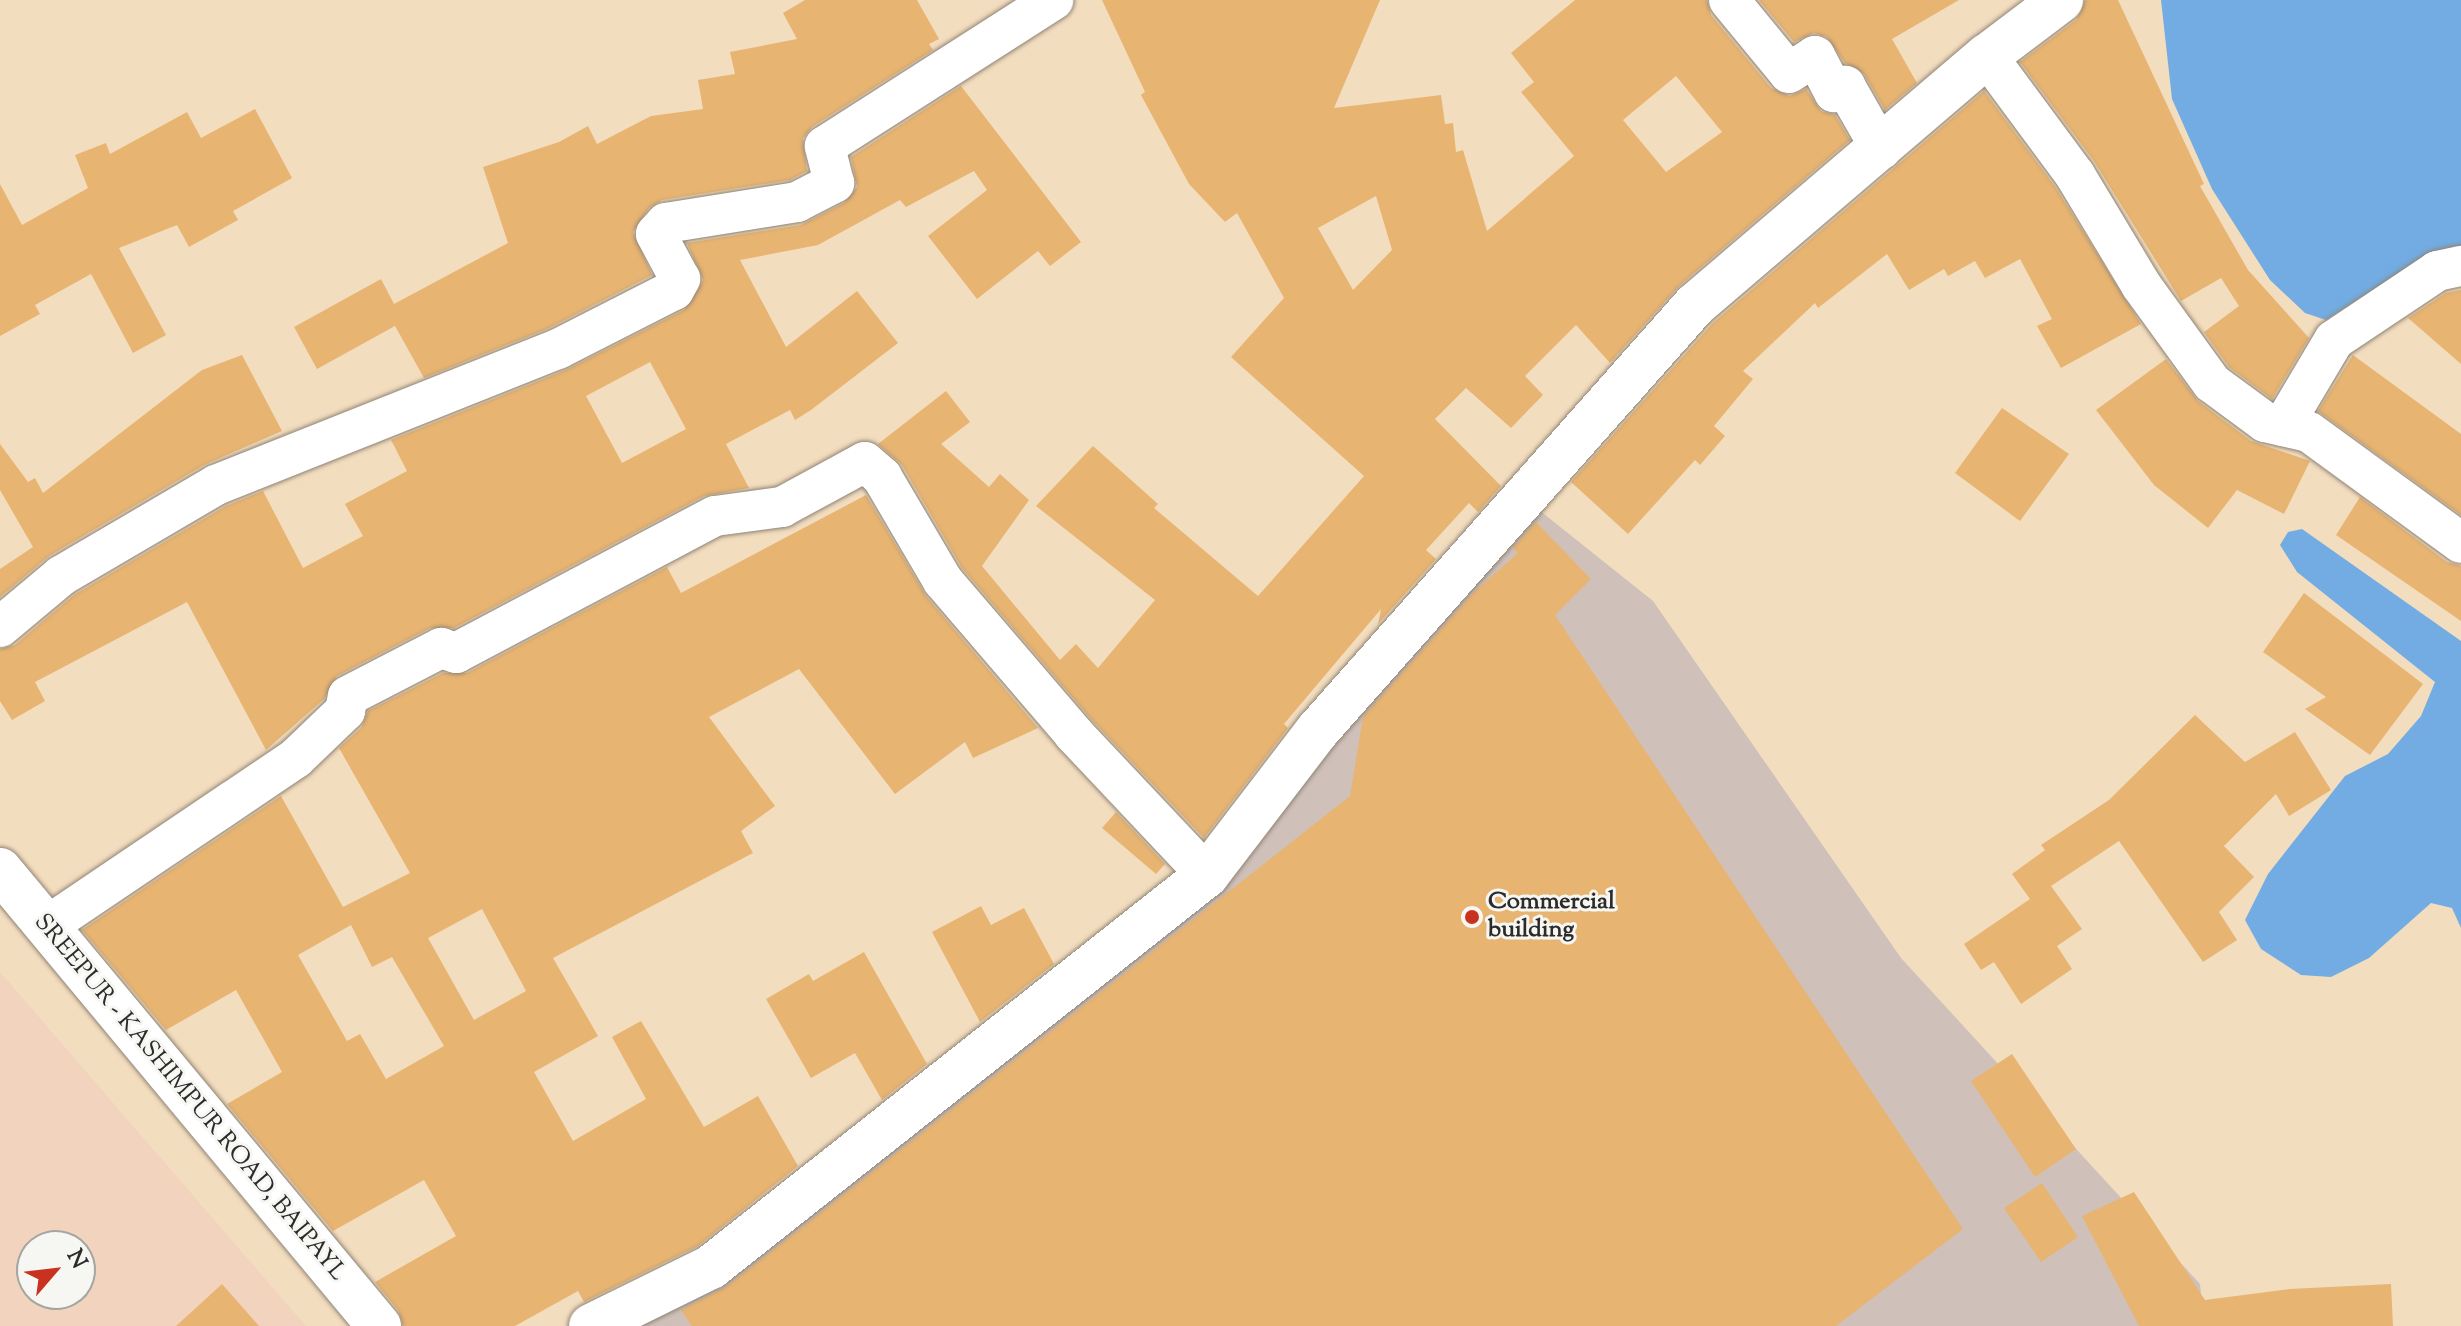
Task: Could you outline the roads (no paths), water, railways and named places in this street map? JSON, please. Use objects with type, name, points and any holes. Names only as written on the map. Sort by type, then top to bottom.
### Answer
[{"type":"street","points":[[0,627],[61,576],[216,485],[558,349],[674,290],[680,279],[656,234],[666,223],[797,202],[834,183],[825,146],[1053,0]]},
{"type":"street","points":[[1729,0],[1789,73],[1815,56],[1834,92],[1845,86],[1881,149]]},
{"type":"street","points":[[591,1326],[711,1267],[1207,875],[1318,730],[1695,305],[1987,56],[2061,0]]},
{"type":"street","points":[[1987,56],[2075,175],[2141,285],[2212,383],[2265,422],[2309,432],[2461,543]]},
{"type":"street","points":[[2283,426],[2334,340],[2437,271],[2461,266]]},
{"type":"street","points":[[47,926],[296,758],[345,711],[348,696],[441,648],[456,653],[715,516],[782,507],[865,462],[882,477],[943,581],[1074,734],[1207,875]]},
{"type":"street","name":"SREEPUR - KASHIMPUR ROAD, BAIPAYL","points":[[0,870],[379,1326]]},
{"type":"water","points":[[2161,0],[2461,0],[2461,254],[2401,272],[2326,320],[2305,313],[2270,280],[2212,189],[2172,99]]},
{"type":"water","points":[[2302,529],[2461,641],[2461,928],[2452,908],[2431,903],[2369,958],[2331,977],[2301,975],[2261,949],[2245,920],[2268,874],[2345,776],[2388,754],[2421,716],[2435,682],[2297,572],[2280,545],[2288,532]]},
{"type":"place","name":"Commercial building","points":[[1472,917]]}]
